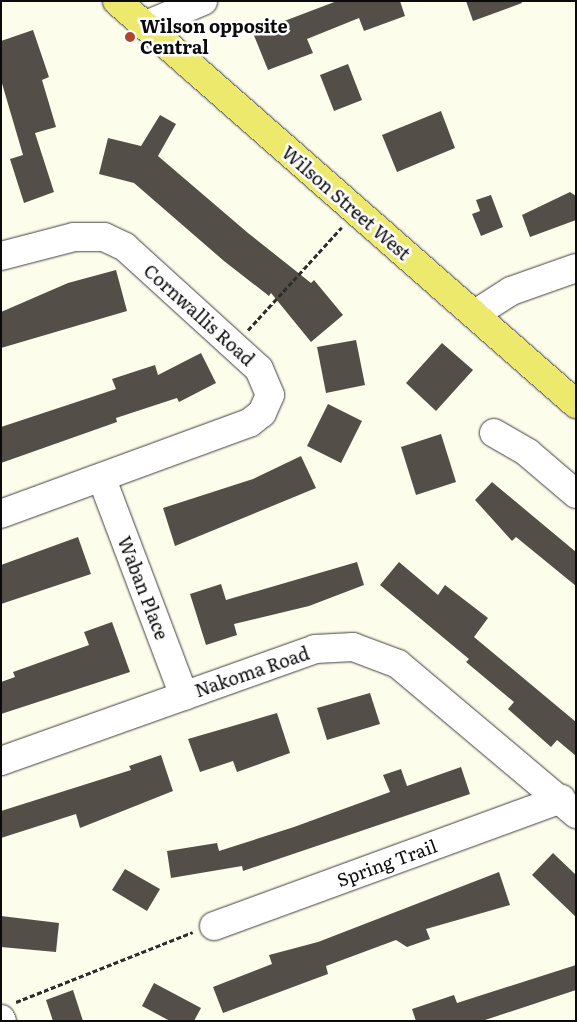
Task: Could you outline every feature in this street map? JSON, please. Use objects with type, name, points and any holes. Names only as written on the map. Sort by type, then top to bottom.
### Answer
[{"type":"main road","name":"Wilson Street West","points":[[117,1],[576,404]]},
{"type":"street","points":[[146,25],[203,1]]},
{"type":"street","name":"Cornwallis Road","points":[[1,256],[74,237],[104,237],[125,246],[234,346],[263,378],[270,395],[262,414],[102,479],[1,514]]},
{"type":"street","points":[[475,314],[511,291],[576,268]]},
{"type":"street","points":[[494,434],[528,452],[576,494]]},
{"type":"street","name":"Waban Place","points":[[102,479],[184,696]]},
{"type":"street","name":"Nakoma Road","points":[[1,760],[315,649],[353,647],[398,664],[568,807]]},
{"type":"street","name":"Spring Trail","points":[[214,926],[568,807]]},
{"type":"path","points":[[234,346],[356,212]]},
{"type":"path","points":[[4,1016],[25,994],[214,926]]},
{"type":"building","points":[[337,1],[400,1],[405,16],[364,31],[359,18],[307,39],[313,53],[268,70],[253,33]]},
{"type":"building","points":[[466,1],[521,1],[522,3],[473,21]]},
{"type":"building","points":[[33,30],[49,77],[42,80],[56,127],[35,133],[54,192],[24,203],[10,159],[23,155],[1,80],[1,41]]},
{"type":"building","points":[[348,64],[362,100],[334,111],[320,75]]},
{"type":"building","points":[[441,111],[455,148],[397,172],[382,135]]},
{"type":"building","points":[[160,115],[176,124],[158,156],[248,233],[311,283],[314,280],[343,315],[311,342],[271,293],[269,296],[224,261],[134,183],[99,174],[108,138],[141,146]]},
{"type":"building","points":[[570,192],[576,196],[576,220],[530,237],[522,215]]},
{"type":"building","points":[[491,195],[503,227],[481,236],[472,214],[480,211],[476,200]]},
{"type":"building","points":[[116,270],[127,311],[1,348],[1,312],[68,283]]},
{"type":"building","points":[[356,340],[365,385],[326,393],[317,347]]},
{"type":"building","points":[[442,343],[473,370],[436,411],[406,383]]},
{"type":"building","points":[[201,353],[216,383],[179,402],[177,398],[116,418],[117,422],[1,463],[1,427],[116,389],[112,379],[155,365],[158,375]]},
{"type":"building","points":[[328,404],[362,421],[341,463],[307,446]]},
{"type":"building","points":[[441,434],[456,482],[416,495],[401,447]]},
{"type":"building","points":[[301,456],[316,488],[175,546],[163,508],[253,479]]},
{"type":"building","points":[[492,482],[576,552],[576,586],[516,537],[512,541],[475,500]]},
{"type":"building","points":[[78,537],[91,574],[1,604],[1,565]]},
{"type":"building","points":[[357,562],[364,585],[309,606],[234,624],[237,635],[206,645],[190,594],[221,584],[226,600]]},
{"type":"building","points":[[399,562],[438,595],[445,585],[488,618],[474,637],[576,722],[576,756],[557,740],[551,747],[508,709],[514,702],[466,662],[469,659],[380,585]]},
{"type":"building","points":[[112,622],[130,672],[1,714],[1,682],[15,677],[13,672],[89,645],[84,632]]},
{"type":"building","points":[[370,693],[380,724],[327,740],[317,708]]},
{"type":"building","points":[[277,713],[290,753],[237,772],[233,761],[200,772],[188,739]]},
{"type":"building","points":[[161,755],[173,791],[80,828],[76,814],[1,838],[1,811],[131,770],[129,766]]},
{"type":"building","points":[[461,767],[470,794],[243,871],[242,866],[171,878],[167,851],[217,843],[219,851],[294,827],[390,792],[383,775],[401,769],[407,786]]},
{"type":"building","points":[[553,853],[576,875],[576,917],[532,875]]},
{"type":"building","points":[[125,869],[160,889],[147,911],[112,890]]},
{"type":"building","points":[[499,872],[510,905],[426,929],[430,939],[407,947],[396,940],[326,966],[328,974],[223,1013],[213,987],[272,964],[269,955],[318,942]]},
{"type":"building","points":[[1,916],[59,923],[56,952],[1,947]]},
{"type":"building","points":[[576,965],[576,990],[482,1021],[416,1021],[412,1009],[454,995],[457,1003]]},
{"type":"building","points":[[154,983],[201,1008],[194,1021],[170,1021],[142,1006]]},
{"type":"building","points":[[73,990],[83,1021],[53,1021],[46,1000]]},
{"type":"place","name":"Wilson opposite Central","points":[[130,37]]}]
